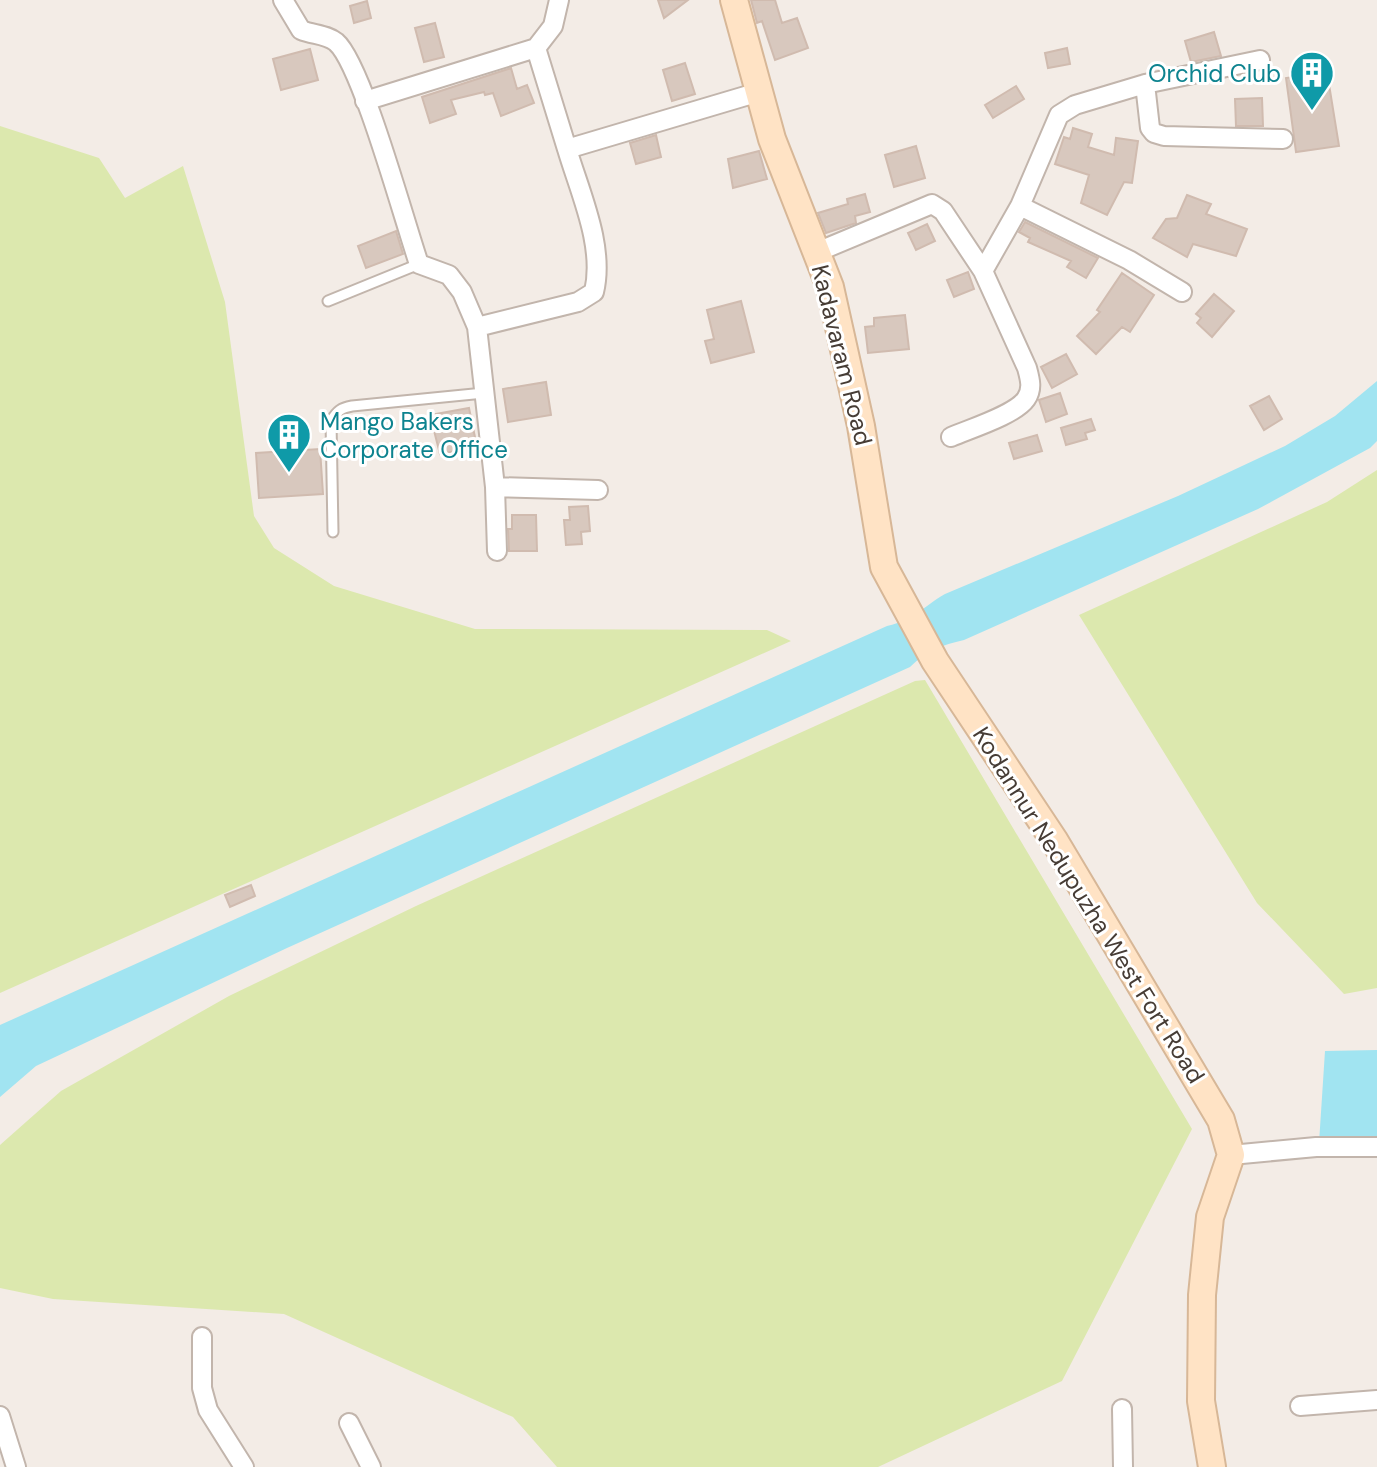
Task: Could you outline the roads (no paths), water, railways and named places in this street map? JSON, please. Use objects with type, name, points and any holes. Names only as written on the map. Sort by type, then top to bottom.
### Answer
[{"type":"main road","name":"Kadavaram Road","points":[[734,0],[772,139],[830,287],[861,426],[884,567],[935,661]]},
{"type":"main road","name":"Kodannur Nedupuzha West Fort Road","points":[[935,661],[1054,840],[1221,1120],[1231,1155]]},
{"type":"main road","points":[[1212,1467],[1201,1401],[1202,1295],[1210,1217],[1231,1155]]},
{"type":"street","points":[[283,0],[301,30],[325,36],[342,49],[365,101],[419,264],[449,275],[462,292],[477,327],[495,487],[497,551]]},
{"type":"street","points":[[365,101],[536,48],[553,26],[559,0]]},
{"type":"street","points":[[477,327],[578,302],[594,292],[598,273],[595,245],[536,48]]},
{"type":"street","points":[[983,271],[1020,206],[1059,115],[1075,105],[1145,84],[1260,60]]},
{"type":"street","points":[[1145,84],[1150,128],[1154,133],[1164,136],[1283,139]]},
{"type":"street","points":[[567,149],[759,92]]},
{"type":"street","points":[[817,252],[932,204],[943,211],[983,271],[1027,368],[1031,384],[1027,398],[1018,407],[951,437]]},
{"type":"street","points":[[1020,206],[1129,260],[1182,292]]},
{"type":"street","points":[[495,487],[598,490]]},
{"type":"street","points":[[1231,1155],[1316,1147],[1377,1147]]},
{"type":"street","points":[[202,1337],[202,1388],[208,1410],[244,1467]]},
{"type":"street","points":[[1300,1406],[1377,1400]]},
{"type":"street","points":[[1122,1409],[1123,1467]]},
{"type":"street","points":[[0,1416],[16,1467]]},
{"type":"street","points":[[349,1423],[371,1467]]},
{"type":"lane","points":[[328,301],[419,264]]},
{"type":"lane","points":[[333,532],[331,421],[335,413],[352,406],[484,393]]},
{"type":"water","points":[[1377,381],[1377,441],[1370,448],[1258,509],[964,640],[935,649],[910,667],[287,948],[36,1066],[0,1097],[0,1025],[905,620],[945,594],[1178,496],[1285,446],[1335,416]]},
{"type":"water","points":[[1377,1050],[1377,1146],[1319,1143],[1325,1051]]},
{"type":"place","name":"Orchid Club","points":[[1312,112]]},
{"type":"place","name":"Mango Bakers Corporate Office","points":[[289,474]]}]
